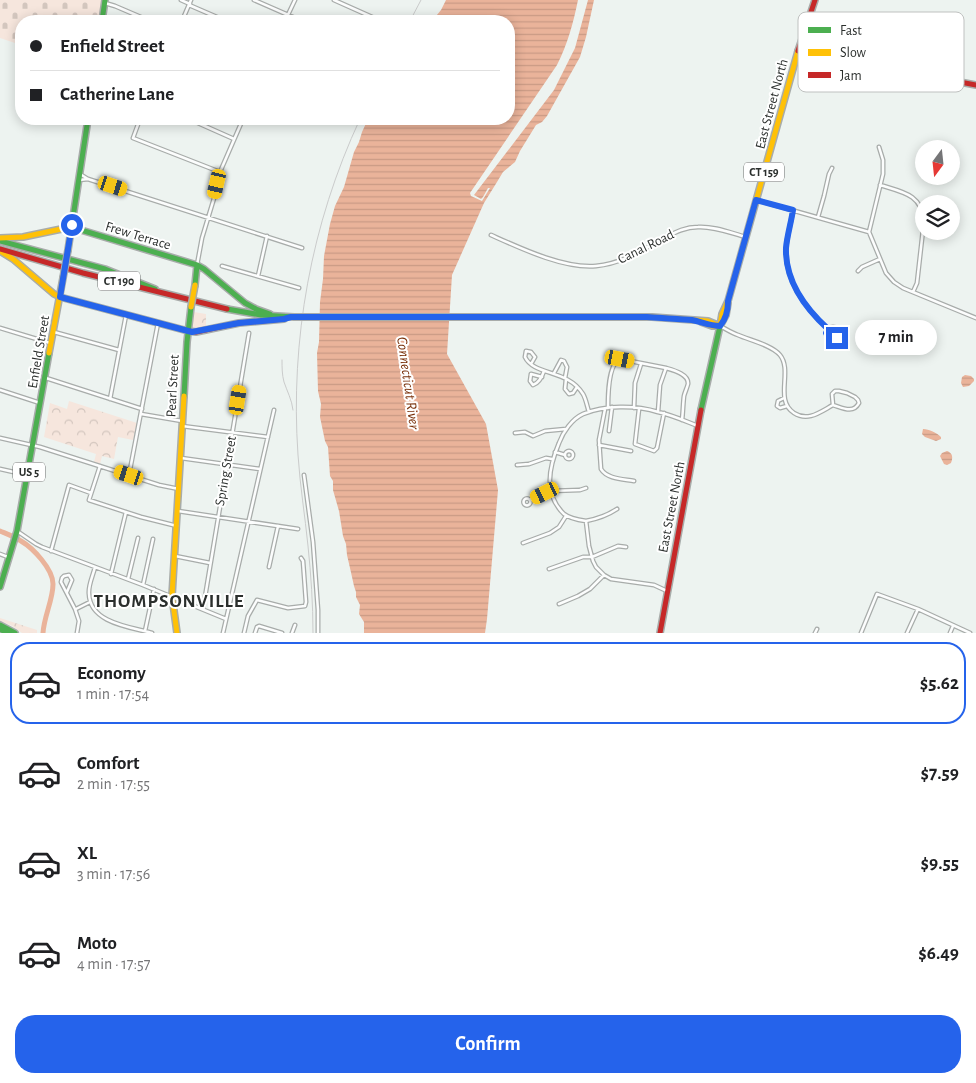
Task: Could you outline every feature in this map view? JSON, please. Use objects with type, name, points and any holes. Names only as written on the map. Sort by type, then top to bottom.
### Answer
[{"type":"main road","name":"East Street North","points":[[811,12],[815,0]]},
{"type":"main road","points":[[103,15],[105,2]]},
{"type":"main road","name":"East Street North","points":[[660,633],[704,392],[721,318],[728,301],[798,51]]},
{"type":"main road","name":"Enfield Street","points":[[0,587],[17,533],[34,446],[72,227],[87,125]]},
{"type":"main road","points":[[0,240],[72,227]]},
{"type":"main road","name":"Frew Terrace","points":[[72,227],[204,269],[245,303],[275,316]]},
{"type":"main road","name":"CT 190","points":[[0,240],[113,272],[164,293]]},
{"type":"main road","points":[[0,250],[60,297],[188,331],[196,332],[234,324],[293,317]]},
{"type":"main road","name":"CT 190","points":[[0,250],[232,310],[275,316],[647,317],[708,321],[720,326]]},
{"type":"main road","name":"Pearl Street","points":[[177,633],[172,596],[188,331],[197,266]]},
{"type":"main road","points":[[0,625],[15,633]]},
{"type":"main road","points":[[0,629],[7,633]]},
{"type":"street","points":[[181,0],[213,15]]},
{"type":"street","points":[[184,15],[191,0]]},
{"type":"street","points":[[254,0],[288,15],[295,0]]},
{"type":"street","points":[[334,0],[368,15]]},
{"type":"street","points":[[105,2],[136,15]]},
{"type":"street","points":[[138,125],[133,138],[220,172]]},
{"type":"street","points":[[202,125],[234,139]]},
{"type":"street","name":"Pearl Street","points":[[197,266],[202,238],[220,172],[240,125]]},
{"type":"street","points":[[879,147],[884,166],[869,232],[886,272],[894,282],[913,292],[976,318]]},
{"type":"street","points":[[818,217],[832,168]]},
{"type":"street","points":[[80,177],[88,179]]},
{"type":"street","points":[[80,177],[302,248]]},
{"type":"street","points":[[880,185],[912,196],[921,206],[923,212],[924,221],[917,283],[913,292]]},
{"type":"street","points":[[756,200],[869,232]]},
{"type":"street","points":[[793,210],[786,247],[789,272],[801,299],[828,329]]},
{"type":"street","name":"Canal Road","points":[[491,235],[555,260],[577,266],[606,265],[618,262],[678,231],[690,228],[707,227],[746,237]]},
{"type":"street","points":[[258,276],[267,236]]},
{"type":"street","points":[[858,271],[862,267],[880,260]]},
{"type":"street","points":[[222,266],[299,288]]},
{"type":"street","points":[[110,399],[126,314]]},
{"type":"street","points":[[129,475],[158,323]]},
{"type":"street","points":[[720,326],[771,348],[779,354],[784,366],[784,398],[787,406],[796,415],[810,417],[833,405],[851,410],[859,403],[855,397],[836,391],[832,394],[833,405]]},
{"type":"street","points":[[0,328],[52,343]]},
{"type":"street","points":[[837,328],[839,332],[837,338],[834,340],[828,337],[826,333],[828,329],[837,328]]},
{"type":"street","points":[[54,332],[119,350]]},
{"type":"street","name":"Spring Street","points":[[203,609],[249,333]]},
{"type":"street","points":[[531,364],[534,357],[531,352],[526,351],[525,357],[527,362],[544,371],[566,378],[577,387],[583,394],[589,412]]},
{"type":"street","points":[[609,430],[609,385],[615,363],[620,359],[666,368],[685,376],[688,381],[684,395],[682,420]]},
{"type":"street","points":[[554,373],[561,360],[564,361],[567,367],[565,389],[569,394],[573,393],[577,387]]},
{"type":"street","points":[[634,408],[635,384],[641,364]]},
{"type":"street","points":[[658,412],[660,386],[666,368]]},
{"type":"street","points":[[542,378],[531,374],[530,381],[533,386],[542,378],[544,371]]},
{"type":"street","points":[[46,378],[142,409]]},
{"type":"street","points":[[0,390],[41,404]]},
{"type":"street","points":[[784,398],[778,401],[777,406],[780,408],[787,406]]},
{"type":"street","points":[[617,509],[586,522],[566,516],[556,504],[549,479],[552,459],[566,429],[577,418],[589,412],[608,408],[639,408],[658,412],[698,426]]},
{"type":"street","points":[[608,408],[599,440],[601,470],[609,476],[634,481]]},
{"type":"street","points":[[639,408],[635,444],[654,451],[657,448],[664,414]]},
{"type":"street","points":[[223,633],[274,410]]},
{"type":"street","points":[[141,414],[182,424],[268,437]]},
{"type":"street","points":[[515,433],[524,432],[533,436],[545,431],[566,429]]},
{"type":"street","points":[[0,438],[34,446],[159,485],[178,488]]},
{"type":"street","points":[[599,445],[631,451]]},
{"type":"street","points":[[555,452],[565,454]]},
{"type":"street","points":[[181,458],[260,469]]},
{"type":"street","points":[[517,465],[529,464],[546,458],[552,459]]},
{"type":"street","points":[[100,466],[89,500],[149,520],[177,526]]},
{"type":"street","points":[[0,469],[28,475]]},
{"type":"street","points":[[304,475],[313,542],[318,633]]},
{"type":"street","points":[[51,551],[70,485],[92,493]]},
{"type":"street","points":[[530,500],[551,491],[586,488]]},
{"type":"street","points":[[178,511],[298,529]]},
{"type":"street","points":[[111,574],[126,512]]},
{"type":"street","points":[[523,543],[550,533],[559,527],[566,516]]},
{"type":"street","points":[[586,522],[592,558],[596,567],[604,575],[612,579],[654,586],[667,591]]},
{"type":"street","points":[[269,567],[278,526]]},
{"type":"street","points":[[17,533],[51,551],[154,589],[226,619]]},
{"type":"street","points":[[128,580],[138,538]]},
{"type":"street","points":[[143,585],[153,539]]},
{"type":"street","points":[[549,569],[583,557],[592,558],[618,546],[626,547]]},
{"type":"street","points":[[0,554],[10,558]]},
{"type":"street","points":[[175,556],[211,563]]},
{"type":"street","points":[[244,633],[247,617],[257,600],[289,608],[306,605],[303,561],[300,558]]},
{"type":"street","points":[[96,568],[89,587],[90,602],[95,611],[102,618],[152,633]]},
{"type":"street","points":[[67,592],[72,580],[70,576],[66,575],[62,577],[61,582],[79,621],[77,633]]},
{"type":"street","points":[[559,604],[590,589],[604,575]]},
{"type":"street","points":[[145,631],[154,589]]},
{"type":"street","points":[[861,633],[877,594],[918,609],[970,633]]},
{"type":"street","points":[[75,609],[90,602]]},
{"type":"street","points":[[908,633],[918,609]]},
{"type":"street","points":[[292,633],[295,624]]},
{"type":"street","points":[[255,633],[256,627],[259,626],[282,633]]},
{"type":"street","points":[[950,633],[954,626]]},
{"type":"street","points":[[815,633],[817,629]]},
{"type":"green space","points":[[0,0],[103,0],[100,15],[15,15],[15,43],[0,38]]},
{"type":"green space","points":[[194,312],[206,314],[206,327],[192,328]]},
{"type":"green space","points":[[69,401],[137,423],[133,440],[118,437],[114,459],[102,456],[100,464],[94,462],[96,454],[44,437],[50,403],[67,409]]},
{"type":"green space","points":[[0,618],[37,630],[37,633],[22,633],[0,621]]},
{"type":"water","name":"Connecticut River","points":[[446,0],[578,0],[570,33],[557,65],[470,193],[471,196],[482,201],[490,188],[488,188],[481,199],[474,195],[554,90],[575,48],[588,0],[594,0],[580,57],[547,116],[536,125],[515,162],[503,172],[484,203],[452,275],[447,354],[486,424],[498,490],[485,633],[364,633],[364,622],[359,614],[360,605],[356,597],[333,490],[333,481],[330,476],[328,447],[320,417],[321,404],[318,391],[317,353],[324,256],[335,206],[344,187],[354,152],[365,125],[515,125],[515,15],[437,15]]},
{"type":"water","points":[[965,375],[971,376],[974,381],[969,386],[963,387],[961,383],[962,377]]},
{"type":"water","points":[[923,429],[935,433],[941,439],[936,441],[925,437],[922,434]]},
{"type":"water","points":[[947,451],[951,454],[952,458],[951,463],[947,465],[944,464],[940,456]]},
{"type":"pier","points":[[317,313],[452,313],[452,321],[317,321]]},
{"type":"waterway","points":[[0,531],[26,544],[41,559],[50,572],[53,590],[43,633]]},
{"type":"railway","points":[[413,15],[421,0]]},
{"type":"railway","points":[[313,633],[310,568],[298,455],[297,369],[301,326],[317,241],[343,159],[357,125]]},
{"type":"railway","points":[[282,360],[283,379],[293,410]]},
{"type":"traffic: fast","points":[[103,15],[105,0]]},
{"type":"traffic: fast","points":[[68,250],[87,125]]},
{"type":"traffic: fast","points":[[71,227],[197,265],[195,285]]},
{"type":"traffic: fast","points":[[0,241],[105,269],[155,289]]},
{"type":"traffic: fast","points":[[63,278],[68,250]]},
{"type":"traffic: fast","points":[[197,265],[245,303],[270,314]]},
{"type":"traffic: fast","points":[[60,297],[188,331]]},
{"type":"traffic: fast","points":[[184,396],[191,307]]},
{"type":"traffic: fast","points":[[227,309],[261,315],[294,317]]},
{"type":"traffic: fast","points":[[294,317],[388,317]]},
{"type":"traffic: fast","points":[[701,410],[720,326]]},
{"type":"traffic: fast","points":[[0,587],[17,531],[49,353]]},
{"type":"traffic: fast","points":[[0,625],[15,633]]},
{"type":"traffic: fast","points":[[0,629],[7,633]]},
{"type":"traffic: slow","points":[[720,326],[798,51]]},
{"type":"traffic: slow","points":[[0,238],[23,237],[71,227]]},
{"type":"traffic: slow","points":[[0,251],[13,259],[60,297]]},
{"type":"traffic: slow","points":[[49,353],[63,278]]},
{"type":"traffic: slow","points":[[191,307],[195,285]]},
{"type":"traffic: slow","points":[[720,326],[726,315],[728,303]]},
{"type":"traffic: slow","points":[[388,317],[652,317],[708,321],[720,326]]},
{"type":"traffic: slow","points":[[701,322],[718,326]]},
{"type":"traffic: slow","points":[[177,633],[172,596],[184,396]]},
{"type":"traffic: jam","points":[[811,12],[815,0]]},
{"type":"traffic: jam","points":[[964,83],[976,85]]},
{"type":"traffic: jam","points":[[0,249],[83,273],[227,309]]},
{"type":"traffic: jam","points":[[188,331],[196,332],[239,323],[284,319]]},
{"type":"traffic: jam","points":[[660,633],[701,410]]},
{"type":"district","name":"THOMPSONVILLE","points":[[169,601]]},
{"type":"route","points":[[72,225],[60,297],[70,298],[192,332],[234,324],[291,317],[647,317],[692,320],[712,326],[720,326],[724,321],[727,311],[728,301],[756,200],[793,210],[786,247],[789,272],[801,299],[828,329],[826,333],[828,337],[831,340],[837,338]]}]
